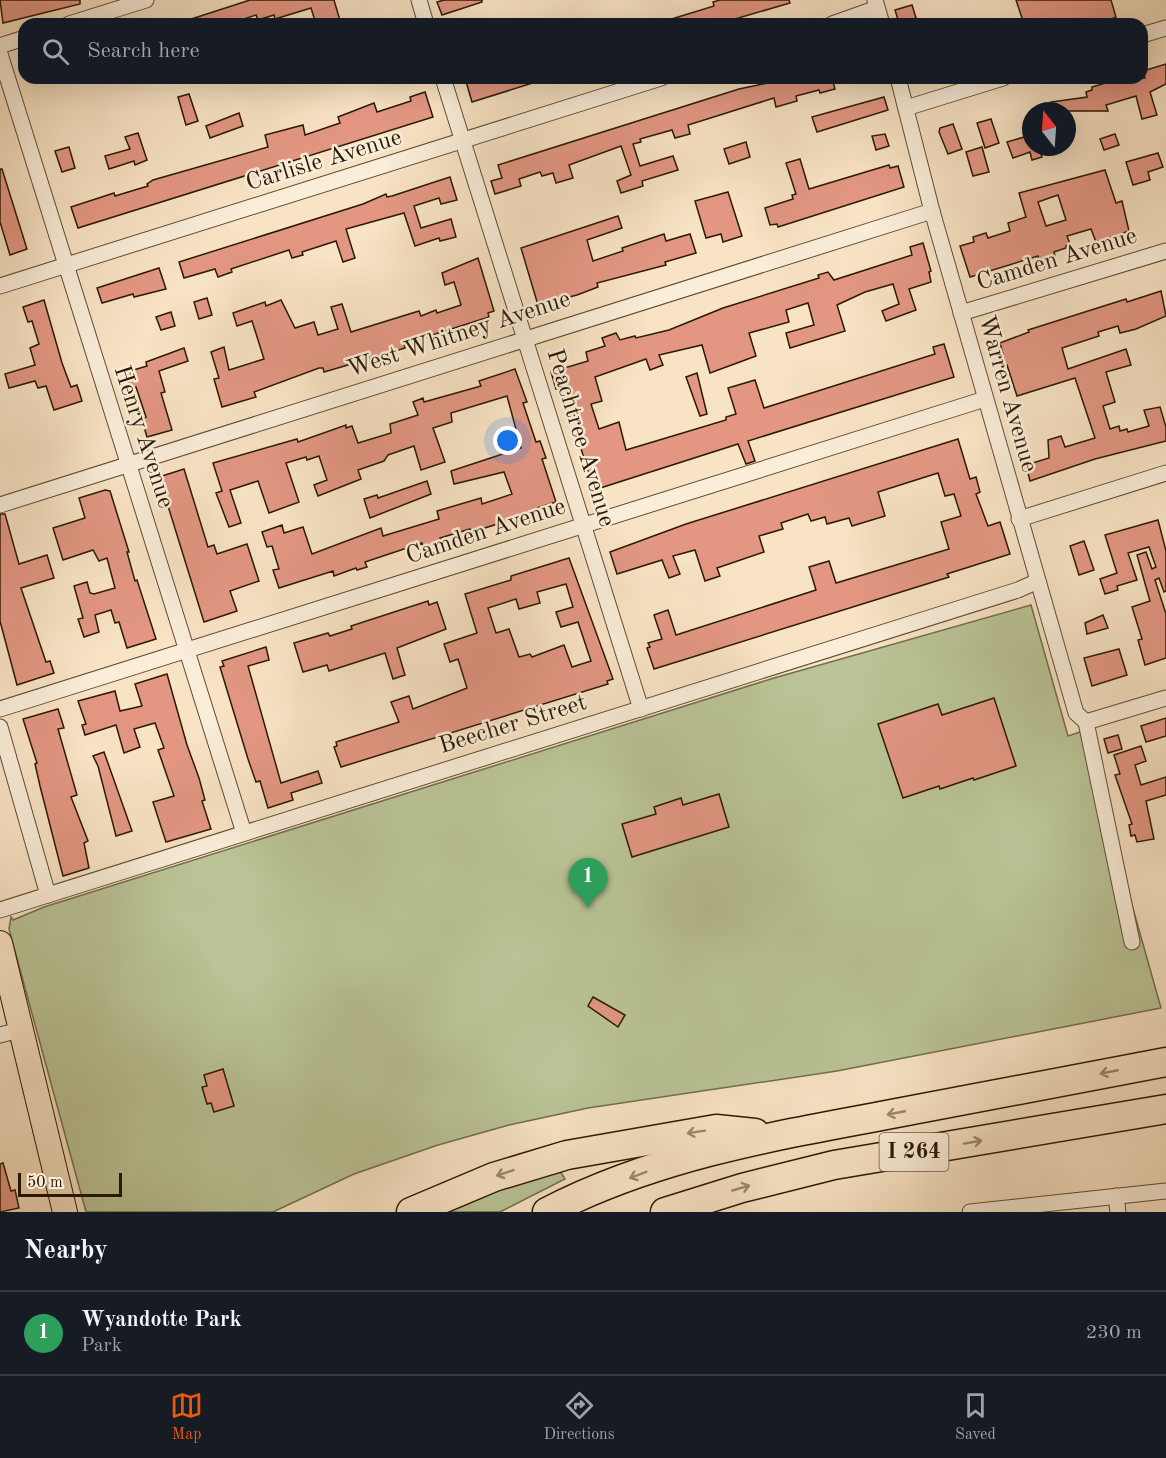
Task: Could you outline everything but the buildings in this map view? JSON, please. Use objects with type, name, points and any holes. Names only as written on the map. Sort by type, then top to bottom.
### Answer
[{"type":"highway","name":"I 264","points":[[547,1212],[597,1190],[690,1156],[775,1136],[1166,1062]]},
{"type":"highway","name":"I 264","points":[[665,1212],[742,1188],[834,1165],[1166,1109]]},
{"type":"highway","points":[[411,1212],[494,1177],[591,1149],[716,1129],[775,1136]]},
{"type":"main road","points":[[0,943],[10,1032],[65,1212]]},
{"type":"street","points":[[88,18],[146,0]]},
{"type":"street","points":[[419,0],[424,18]]},
{"type":"street","points":[[845,18],[876,4]]},
{"type":"street","points":[[1148,33],[1166,28]]},
{"type":"street","points":[[0,46],[18,40]]},
{"type":"street","name":"Henry Avenue","points":[[0,54],[244,833]]},
{"type":"street","name":"Peachtree Avenue","points":[[445,84],[640,709]]},
{"type":"street","name":"Carlisle Avenue","points":[[0,286],[642,84]]},
{"type":"street","name":"Warren Avenue","points":[[900,84],[932,211],[1018,519],[1076,713],[1084,721],[1132,942]]},
{"type":"street","points":[[906,108],[984,84]]},
{"type":"street","name":"West Whitney Avenue","points":[[0,505],[932,211]]},
{"type":"street","name":"Camden Avenue","points":[[961,313],[1166,251]]},
{"type":"street","name":"Camden Avenue","points":[[0,709],[985,399]]},
{"type":"street","points":[[1018,519],[1166,473]]},
{"type":"street","name":"Beecher Street","points":[[0,909],[1018,591],[1038,581]]},
{"type":"street","points":[[1084,721],[1166,698]]},
{"type":"street","points":[[0,727],[48,895]]},
{"type":"street","points":[[970,1212],[1166,1191]]},
{"type":"street","points":[[1116,1196],[1118,1212]]},
{"type":"green space","points":[[1031,605],[1068,736],[1083,731],[1161,1008],[837,1071],[588,1108],[509,1125],[438,1145],[354,1174],[273,1212],[86,1212],[9,929],[11,917],[13,920],[44,907],[774,678]]},
{"type":"green space","points":[[558,1168],[565,1179],[500,1212],[435,1212]]},
{"type":"place","name":"Wyandotte Park","points":[[588,908]]}]
